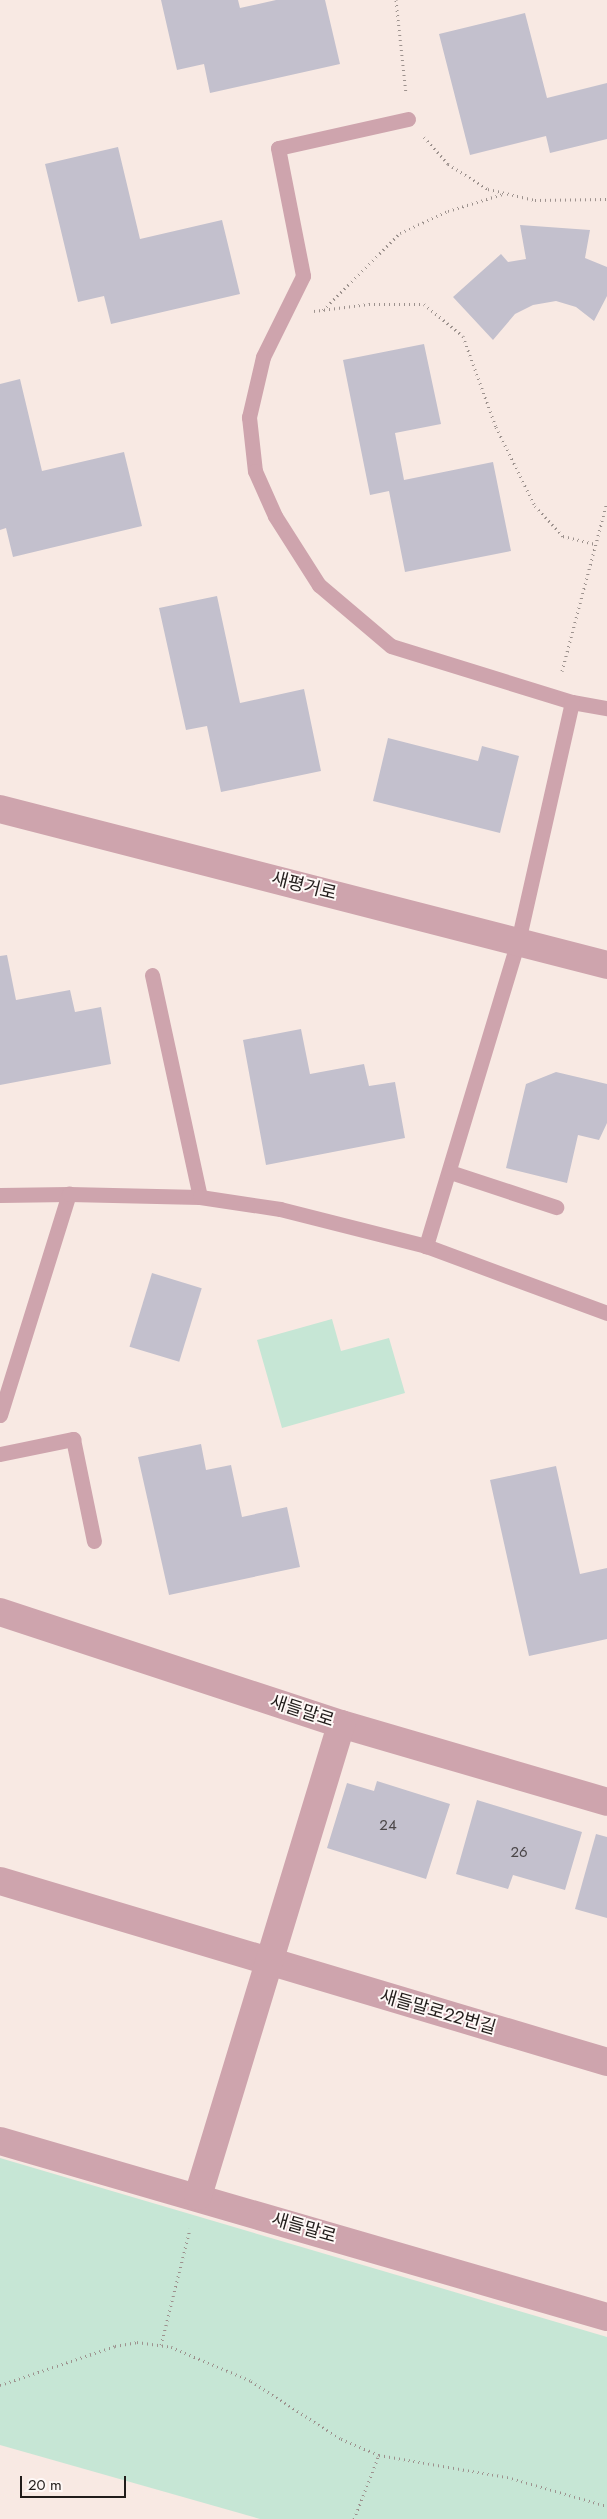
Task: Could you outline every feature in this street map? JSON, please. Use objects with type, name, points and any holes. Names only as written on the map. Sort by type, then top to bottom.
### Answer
[{"type":"street","name":"새평거로","points":[[0,809],[607,965]]},
{"type":"street","name":"새들말로","points":[[0,1612],[341,1724],[607,1802]]},
{"type":"street","points":[[198,2196],[341,1724]]},
{"type":"street","name":"새들말로22번길","points":[[0,1882],[607,2062]]},
{"type":"street","name":"새들말로","points":[[0,2141],[198,2196],[607,2317]]},
{"type":"lane","points":[[408,119],[278,148],[303,276],[263,357],[249,417],[255,471],[275,516],[319,585],[391,646],[572,702],[607,708]]},
{"type":"lane","points":[[426,1246],[450,1172],[518,941],[572,702]]},
{"type":"lane","points":[[152,975],[200,1197]]},
{"type":"lane","points":[[450,1172],[556,1207]]},
{"type":"lane","points":[[0,1415],[69,1194]]},
{"type":"lane","points":[[0,1195],[69,1194],[200,1197],[280,1209],[426,1246],[607,1313]]},
{"type":"lane","points":[[0,1454],[73,1439],[94,1541]]},
{"type":"path","points":[[396,0],[408,119],[448,164],[488,189],[535,200],[607,199]]},
{"type":"path","points":[[322,310],[400,233],[448,211],[505,193]]},
{"type":"path","points":[[283,315],[322,310],[424,304],[462,336],[496,427],[535,506],[563,536],[595,544]]},
{"type":"path","points":[[556,697],[607,502]]},
{"type":"path","points":[[161,2345],[198,2196]]},
{"type":"path","points":[[0,2384],[116,2346],[137,2342],[161,2345],[252,2381],[341,2439],[379,2455],[507,2476],[607,2506]]},
{"type":"path","points":[[354,2519],[379,2455]]},
{"type":"green space","points":[[332,1319],[341,1351],[389,1338],[405,1393],[282,1428],[257,1340]]},
{"type":"green space","points":[[0,2158],[607,2337],[607,2519],[260,2519],[0,2445]]},
{"type":"building","points":[[161,0],[238,0],[240,8],[276,0],[325,0],[340,64],[210,93],[204,64],[177,70]]},
{"type":"building","points":[[525,13],[547,98],[607,83],[607,139],[550,153],[546,136],[470,155],[439,34]]},
{"type":"building","points":[[118,147],[140,239],[222,220],[240,294],[111,324],[104,296],[78,302],[45,164]]},
{"type":"building","points":[[520,225],[590,230],[585,258],[607,267],[607,296],[594,321],[576,307],[556,301],[533,305],[515,314],[493,340],[453,297],[501,254],[508,262],[526,259]]},
{"type":"building","points":[[424,344],[441,424],[395,433],[404,480],[493,462],[511,551],[405,572],[389,491],[370,495],[343,360]]},
{"type":"building","points":[[20,379],[42,471],[124,452],[142,526],[13,557],[6,528],[0,530],[0,384]]},
{"type":"building","points":[[217,596],[240,703],[304,689],[321,771],[221,792],[207,726],[186,730],[159,608]]},
{"type":"building","points":[[388,738],[478,761],[482,746],[519,756],[500,833],[373,801]]},
{"type":"building","points":[[7,955],[16,1000],[70,990],[75,1012],[101,1007],[111,1064],[0,1085],[0,956]]},
{"type":"building","points":[[301,1029],[310,1074],[364,1064],[369,1086],[395,1082],[405,1138],[266,1165],[243,1040]]},
{"type":"building","points":[[556,1072],[607,1084],[607,1123],[599,1140],[578,1135],[567,1183],[506,1168],[526,1084]]},
{"type":"building","points":[[152,1273],[202,1288],[179,1362],[129,1347]]},
{"type":"building","points":[[201,1444],[206,1470],[231,1465],[242,1517],[287,1507],[300,1567],[169,1595],[138,1457]]},
{"type":"building","points":[[556,1466],[580,1574],[607,1568],[607,1639],[529,1656],[490,1480]]},
{"type":"building","points":[[377,1781],[450,1804],[426,1879],[327,1848],[347,1783],[374,1791]]},
{"type":"building","points":[[477,1800],[582,1832],[565,1890],[513,1875],[508,1889],[456,1874]]},
{"type":"building","points":[[596,1834],[607,1837],[607,1918],[575,1909]]}]
